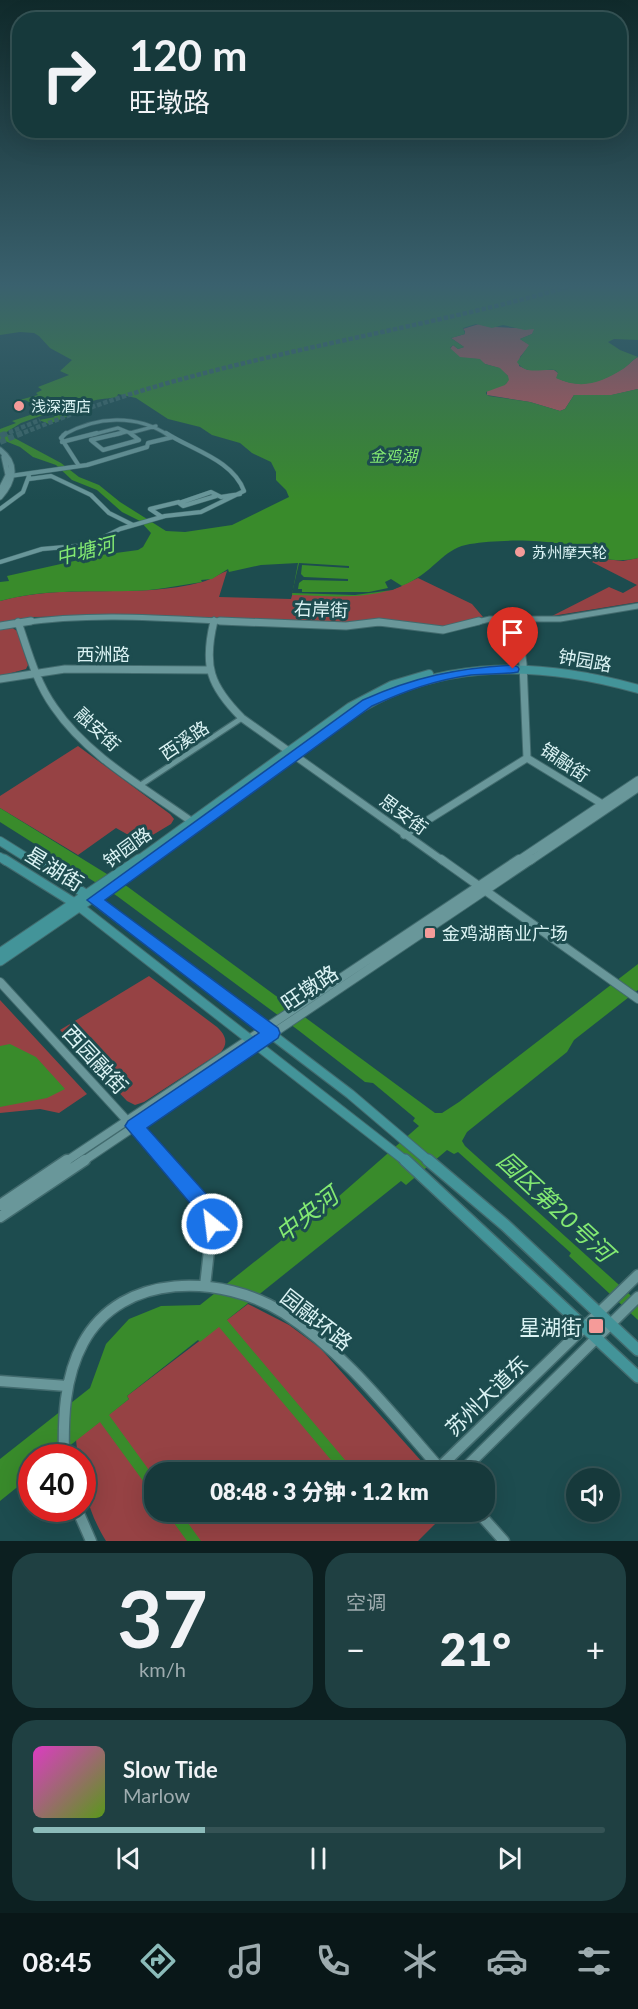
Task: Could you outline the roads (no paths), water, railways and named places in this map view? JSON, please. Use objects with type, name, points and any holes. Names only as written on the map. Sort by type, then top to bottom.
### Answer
[{"type":"main road","name":"钟园路","points":[[0,962],[103,890],[291,752],[368,703],[400,688],[452,674],[523,667],[574,674],[638,687]]},
{"type":"main road","name":"星湖街","points":[[0,841],[92,897],[350,1094],[498,1219],[638,1350]]},
{"type":"main road","name":"星湖街","points":[[0,857],[79,906],[387,1144],[638,1377]]},
{"type":"main road","name":"钟园路","points":[[0,953],[79,906]]},
{"type":"street","points":[[0,562],[42,549],[88,545],[120,530],[162,517],[201,512],[228,502],[244,491],[243,484],[226,467],[156,426],[132,420],[113,420],[64,434],[61,438],[62,442],[80,465]]},
{"type":"street","points":[[92,441],[156,426]]},
{"type":"street","points":[[62,442],[118,428],[139,440],[103,450],[87,436]]},
{"type":"street","points":[[29,476],[147,447],[148,443],[173,436]]},
{"type":"street","points":[[0,452],[11,459],[11,483],[0,497]]},
{"type":"street","points":[[10,476],[51,476],[91,495],[109,513],[134,526]]},
{"type":"street","points":[[0,491],[10,476]]},
{"type":"street","points":[[0,508],[17,498],[26,488],[29,476]]},
{"type":"street","points":[[162,517],[150,509],[211,492],[221,497],[240,494]]},
{"type":"street","name":"右岸街","points":[[0,626],[18,622],[78,617],[346,626],[379,622],[443,630],[490,619],[579,617],[638,606]]},
{"type":"street","name":"思安街","points":[[214,620],[207,646],[208,670],[222,697],[242,718],[638,999]]},
{"type":"street","name":"锦融街","points":[[517,620],[523,667],[527,758],[605,806]]},
{"type":"street","name":"融安街","points":[[18,622],[35,673],[54,706],[75,732],[110,762],[193,823]]},
{"type":"street","name":"西洲路","points":[[0,679],[35,673],[94,668],[208,670]]},
{"type":"street","name":"西溪路","points":[[142,784],[242,718]]},
{"type":"street","points":[[404,835],[527,758]]},
{"type":"street","name":"旺墩路","points":[[0,1217],[131,1123],[605,806],[638,780]]},
{"type":"street","name":"旺墩路","points":[[605,806],[638,788]]},
{"type":"street","name":"西园融街","points":[[0,982],[210,1212],[213,1218],[205,1286]]},
{"type":"street","name":"旺墩路","points":[[0,1205],[131,1123]]},
{"type":"street","name":"苏州大道东","points":[[450,1462],[638,1275]]},
{"type":"street","name":"园融环路","points":[[64,1444],[66,1391],[74,1361],[86,1336],[100,1318],[115,1305],[139,1292],[154,1288],[205,1286],[261,1300],[297,1323],[335,1354],[433,1462]]},
{"type":"street","name":"苏州大道东","points":[[471,1462],[638,1298]]},
{"type":"street","points":[[0,1381],[66,1391]]},
{"type":"street","points":[[83,1522],[91,1541]]},
{"type":"street","points":[[487,1522],[504,1541]]},
{"type":"water","name":"金鸡湖","points":[[66,357],[460,357],[480,359],[485,364],[500,368],[509,380],[505,385],[486,392],[489,396],[530,402],[560,411],[565,409],[574,395],[611,395],[638,389],[638,558],[606,559],[548,542],[491,542],[470,544],[454,549],[417,578],[402,586],[356,596],[292,595],[298,563],[261,565],[229,572],[228,569],[212,579],[201,580],[202,582],[156,589],[48,593],[0,601],[0,582],[9,581],[7,576],[101,555],[138,550],[143,547],[151,533],[140,521],[122,512],[97,490],[72,480],[56,465],[33,457],[20,447],[0,439],[0,429],[16,423],[12,421],[45,410],[25,400],[12,402],[38,395],[36,393],[42,390],[38,387],[69,375],[60,371],[72,360]],"holes":[[[118,394],[136,398],[168,419],[200,427],[212,435],[240,443],[252,453],[271,462],[276,472],[276,480],[286,490],[289,497],[232,525],[185,532],[166,531],[120,502],[99,485],[79,477],[61,463],[5,433],[21,423],[49,413],[55,417],[39,420],[49,424],[71,415],[84,403],[117,397]]]},
{"type":"water","name":"金鸡湖","points":[[521,357],[638,357],[623,369],[606,378],[583,384],[565,382],[556,378],[558,373],[555,370],[525,369],[517,362]]},
{"type":"water","points":[[0,808],[128,887],[435,1113],[442,1113],[459,1102],[638,964],[638,990],[574,1040],[567,1052],[467,1132],[462,1141],[638,1302],[638,1320],[569,1256],[571,1253],[458,1152],[454,1154],[447,1150],[406,1185],[401,1181],[227,1320],[347,1462],[333,1462],[219,1327],[200,1342],[198,1340],[127,1396],[129,1399],[109,1415],[144,1463],[144,1482],[100,1422],[72,1444],[19,1444],[90,1388],[106,1344],[129,1319],[161,1306],[200,1305],[306,1221],[304,1219],[336,1195],[338,1197],[419,1126],[413,1121],[415,1118],[373,1083],[365,1082],[117,896],[0,822]]},
{"type":"water","points":[[10,1044],[36,1057],[65,1089],[47,1098],[0,1107],[0,1046]]},
{"type":"water","points":[[18,1445],[18,1486],[0,1501],[0,1459]]},
{"type":"water","points":[[173,1522],[187,1522],[201,1541],[187,1541]]},
{"type":"tunnel","points":[[18,435],[143,390],[270,357]]},
{"type":"tunnel","points":[[3,435],[40,420]]},
{"type":"tunnel","points":[[0,436],[7,433]]},
{"type":"tunnel","points":[[0,442],[22,433]]},
{"type":"place","name":"浅深酒店","points":[[19,406]]},
{"type":"place","name":"苏州摩天轮","points":[[520,552]]},
{"type":"place","name":"金鸡湖商业广场","points":[[430,933]]},
{"type":"place","name":"星湖街","points":[[596,1326]]},
{"type":"water label","name":"中塘河","points":[[85,550]]},
{"type":"water label","name":"园区第20号河","points":[[556,1206]]},
{"type":"water label","name":"中央河","points":[[306,1214]]}]
